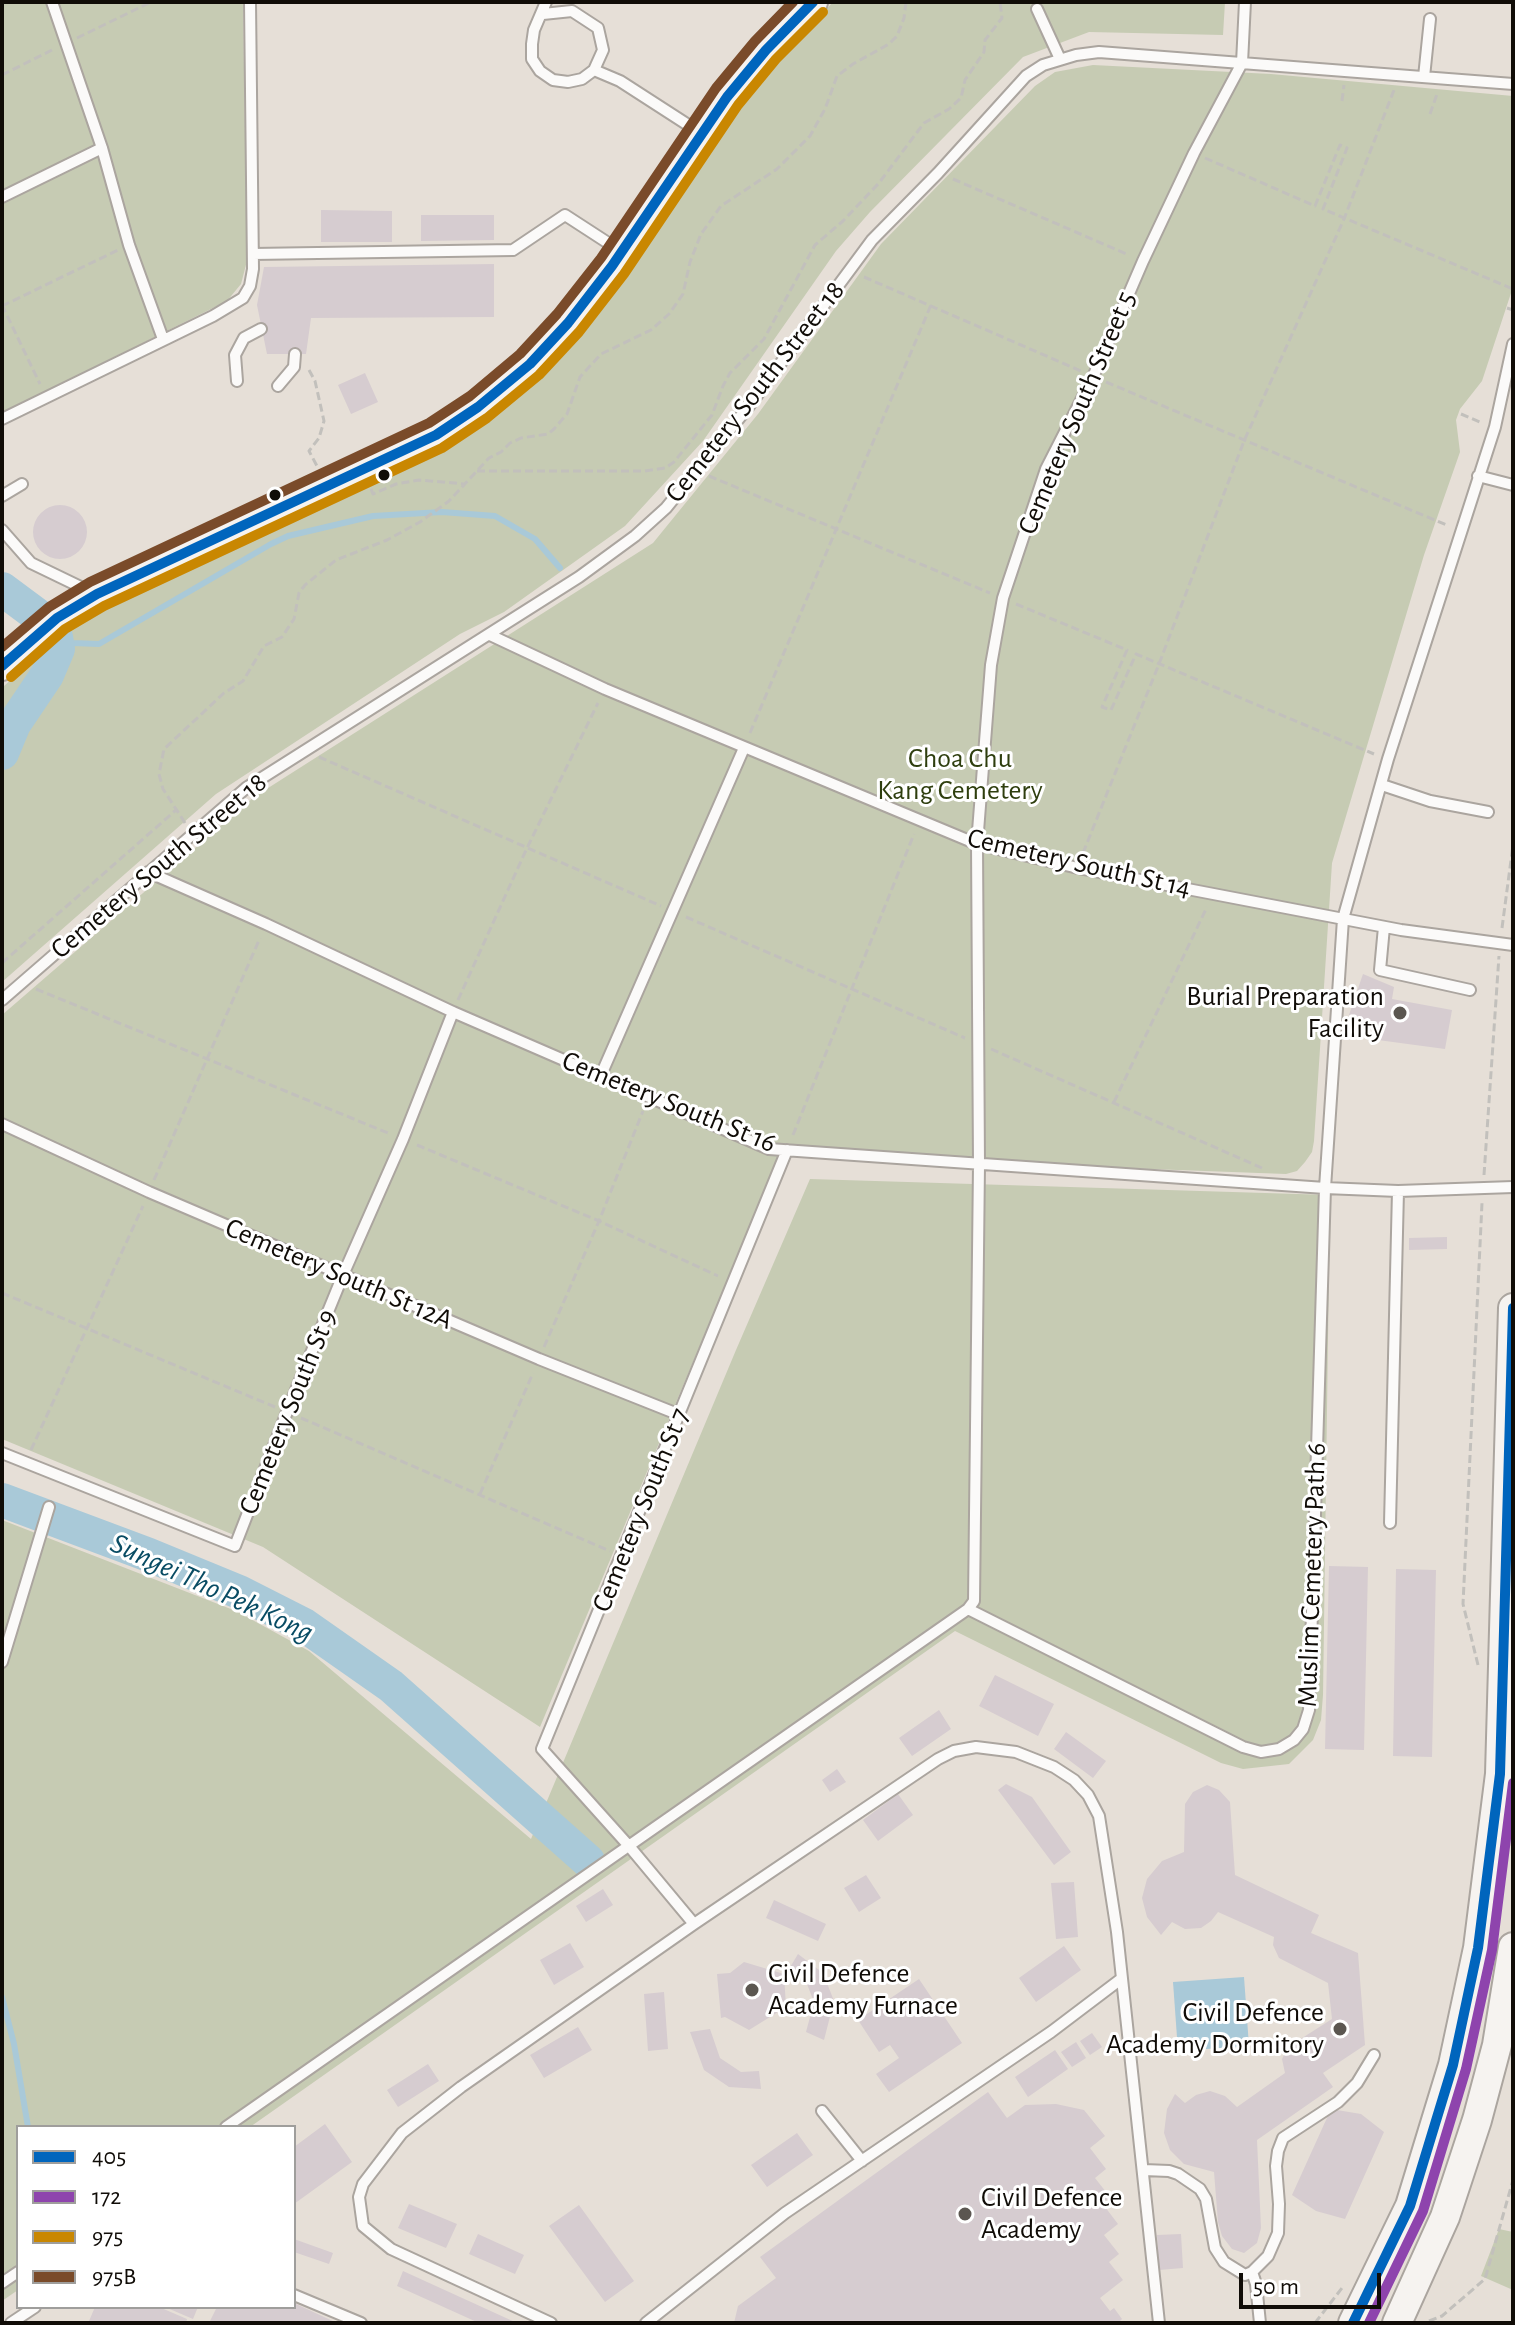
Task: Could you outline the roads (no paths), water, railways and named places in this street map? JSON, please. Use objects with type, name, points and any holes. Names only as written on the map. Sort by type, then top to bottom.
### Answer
[{"type":"main road","points":[[2,666],[57,618],[97,594],[436,435],[489,399],[530,364],[568,323],[622,252],[701,133],[766,50],[813,2]]},
{"type":"main road","points":[[1353,2323],[1410,2206],[1453,2065],[1478,1948],[1500,1774],[1509,1572],[1513,1308]]},
{"type":"main road","points":[[1397,2323],[1445,2217],[1477,2120],[1497,2045],[1513,1947]]},
{"type":"main road","points":[[1453,2065],[1464,2068],[1497,2045]]},
{"type":"lane","points":[[52,2],[102,148],[129,245],[163,339]]},
{"type":"lane","points":[[2,419],[213,316],[243,298],[252,278],[253,254],[250,2]]},
{"type":"lane","name":"Cemetery South Street 5","points":[[968,1609],[974,1601],[979,1165],[977,844],[986,701],[1003,598],[1046,469],[1093,377],[1194,153],[1242,63],[1245,2]]},
{"type":"lane","points":[[544,8],[572,11],[598,28],[603,50],[594,70],[582,79],[568,82],[553,80],[540,71],[532,59],[534,30],[544,8]]},
{"type":"lane","points":[[1037,9],[1060,59]]},
{"type":"lane","points":[[1424,77],[1430,19]]},
{"type":"lane","name":"Cemetery South Street 18","points":[[2,1000],[246,788],[490,635],[635,536],[666,508],[698,471],[872,240],[1026,76],[1043,65],[1099,52],[1513,84]]},
{"type":"lane","points":[[594,70],[620,81],[701,133]]},
{"type":"lane","points":[[2,197],[102,148]]},
{"type":"lane","points":[[253,254],[513,250],[565,215],[622,252]]},
{"type":"lane","points":[[237,381],[235,355],[244,338],[261,329]]},
{"type":"lane","name":"Muslim Cemetery Path 6","points":[[968,1609],[1243,1747],[1261,1752],[1279,1749],[1294,1740],[1303,1729],[1309,1710],[1325,1188],[1343,919],[1388,759],[1495,427],[1513,344]]},
{"type":"lane","points":[[278,386],[294,367],[295,354]]},
{"type":"lane","points":[[1478,476],[1513,485]]},
{"type":"lane","points":[[2,496],[22,484]]},
{"type":"lane","points":[[2,530],[31,563],[97,594]]},
{"type":"lane","name":"Cemetery South St 14","points":[[490,635],[605,689],[977,844],[1078,868],[1384,927],[1513,945]]},
{"type":"lane","points":[[601,1075],[744,748]]},
{"type":"lane","points":[[1382,785],[1430,801],[1488,812]]},
{"type":"lane","name":"Cemetery South St 16","points":[[148,872],[453,1012],[769,1149],[1325,1188],[1398,1191],[1513,1187]]},
{"type":"lane","points":[[1384,927],[1380,970],[1470,990]]},
{"type":"lane","name":"Cemetery South St 9","points":[[2,1453],[235,1546],[287,1412],[403,1139],[453,1012]]},
{"type":"lane","name":"Cemetery South St 12A","points":[[2,1124],[149,1192],[539,1359],[680,1415]]},
{"type":"lane","name":"Cemetery South St 7","points":[[629,1846],[542,1749],[787,1150]]},
{"type":"lane","points":[[1390,1523],[1398,1191]]},
{"type":"lane","points":[[2,1662],[49,1507]]},
{"type":"lane","points":[[229,2125],[968,1609]]},
{"type":"lane","points":[[551,2323],[391,2249],[363,2226],[359,2197],[363,2184],[402,2133],[461,2087],[694,1924],[954,1751],[976,1747],[1016,1752],[1054,1767],[1074,1780],[1099,1816],[1144,2170],[1159,2323]]},
{"type":"lane","points":[[629,1846],[694,1924]]},
{"type":"lane","points":[[646,2323],[785,2213],[1051,2032],[1121,1979]]},
{"type":"lane","points":[[1144,2170],[1169,2171],[1200,2189],[1206,2199],[1215,2248],[1224,2262],[1245,2275],[1252,2272],[1268,2256],[1278,2233],[1276,2166],[1283,2138],[1338,2102],[1357,2083],[1374,2055]]},
{"type":"lane","points":[[822,2111],[862,2161]]},
{"type":"lane","points":[[1252,2272],[1260,2323]]},
{"type":"lane","points":[[296,2296],[361,2323]]},
{"type":"lane","points":[[11,2323],[32,2309]]},
{"type":"water","points":[[1244,1977],[1249,2046],[1178,2051],[1173,1982]]},
{"type":"waterway","name":"Sungei Tho Pek Kong","points":[[56,637],[72,643],[99,644],[288,536],[373,516],[442,512],[495,516],[535,539],[560,568]]},
{"type":"waterway","name":"Sungei Tho Pek Kong","points":[[2,589],[37,615],[56,637],[58,649],[47,675],[14,724],[2,753]]},
{"type":"waterway","name":"Sungei Tho Pek Kong","points":[[2,1500],[239,1592],[304,1625],[391,1686],[588,1861]]},
{"type":"waterway","points":[[2,1997],[14,2044],[28,2125]]},
{"type":"place","name":"Burial Preparation Facility","points":[[1400,1013]]},
{"type":"place","name":"Civil Defence Academy Furnace","points":[[752,1990]]},
{"type":"place","name":"Civil Defence Academy Dormitory","points":[[1340,2029]]},
{"type":"place","name":"Civil Defence Academy","points":[[965,2214]]},
{"type":"park label","name":"Choa Chu Kang Cemetery","points":[[960,775]]}]
